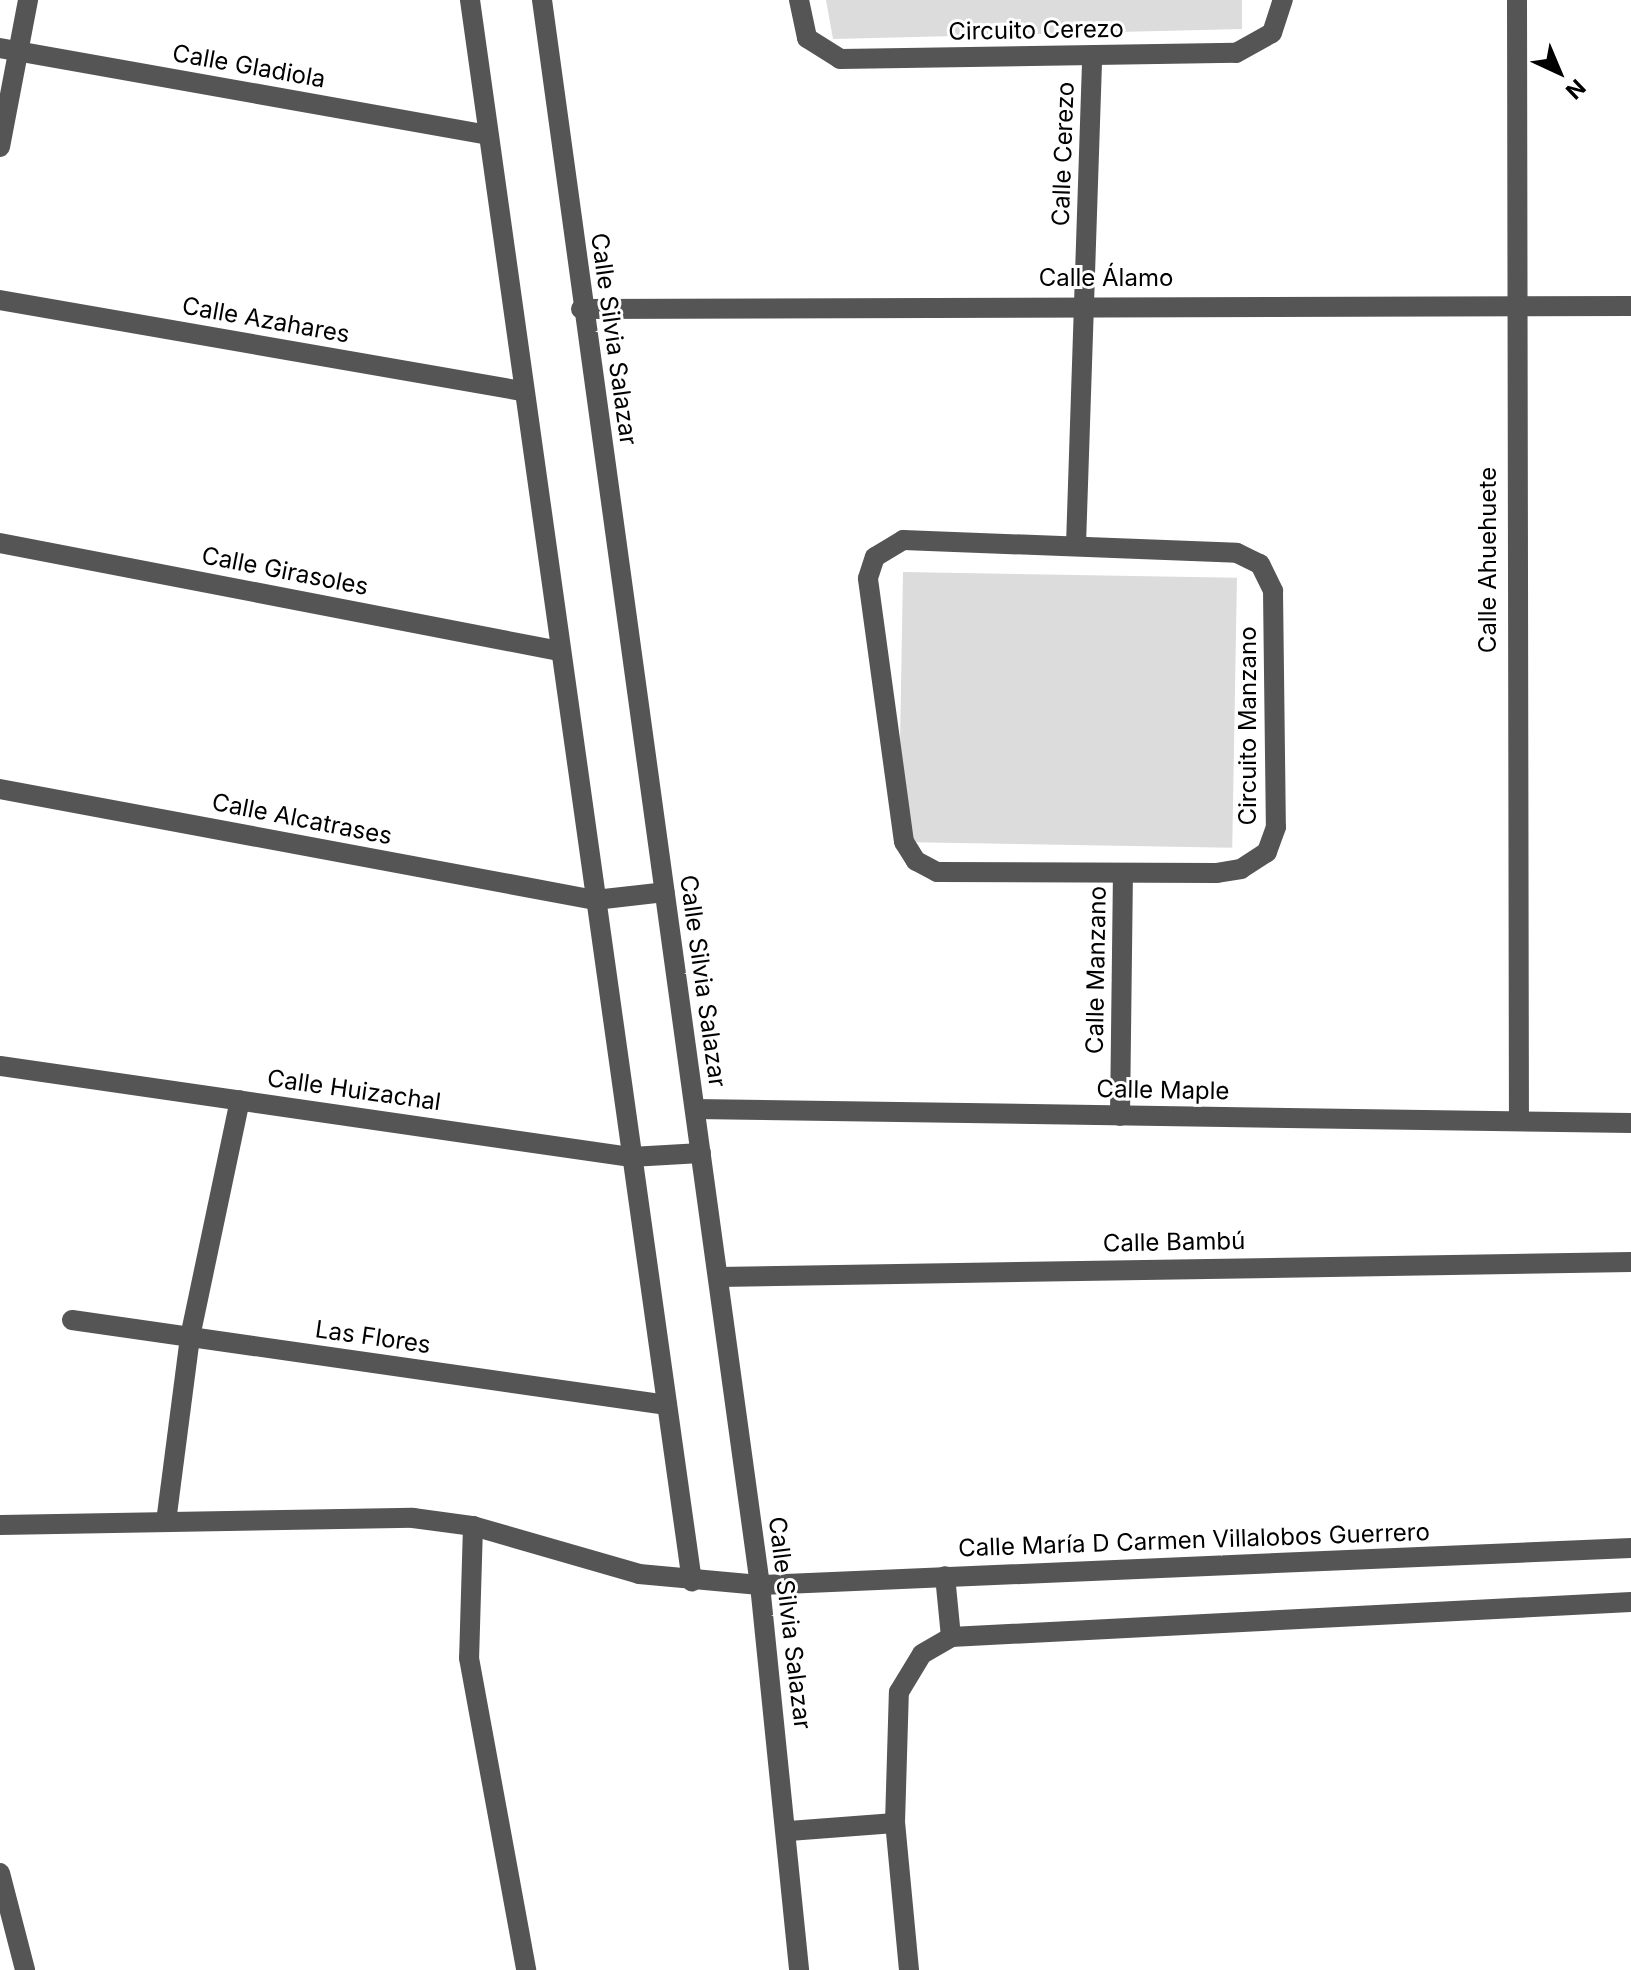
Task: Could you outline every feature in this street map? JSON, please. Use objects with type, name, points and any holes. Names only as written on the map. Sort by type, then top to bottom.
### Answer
[{"type":"street","points":[[0,147],[9,50],[28,0]]},
{"type":"street","points":[[470,0],[522,391],[692,1581]]},
{"type":"street","name":"Calle Silvia Salazar","points":[[542,0],[581,309],[760,1585],[789,1831],[799,1970]]},
{"type":"street","name":"Circuito Cerezo","points":[[799,0],[807,38],[840,59],[1251,49],[1272,33],[1283,0]]},
{"type":"street","name":"Calle Ahuehuete","points":[[1517,0],[1512,304],[1519,1120]]},
{"type":"street","name":"Calle Gladiola","points":[[9,50],[488,135]]},
{"type":"street","name":"Calle Cerezo","points":[[1084,303],[1092,55]]},
{"type":"street","name":"Calle Azahares","points":[[0,300],[522,391]]},
{"type":"street","points":[[1076,545],[1084,303]]},
{"type":"street","name":"Calle Álamo","points":[[581,309],[1084,303],[1631,306]]},
{"type":"street","name":"Circuito Manzano","points":[[903,540],[1237,553],[1260,564],[1272,580],[1273,841],[1257,861],[1229,872],[1123,873],[937,872],[916,861],[904,842],[868,578],[875,557],[903,540]]},
{"type":"street","name":"Calle Girasoles","points":[[0,543],[559,651]]},
{"type":"street","name":"Calle Alcatrases","points":[[0,789],[595,900],[665,892]]},
{"type":"street","name":"Calle Manzano","points":[[1120,1116],[1123,873]]},
{"type":"street","name":"Calle Huizachal","points":[[0,1066],[631,1157],[701,1153]]},
{"type":"street","points":[[166,1522],[190,1337],[240,1100]]},
{"type":"street","name":"Calle Maple","points":[[695,1109],[1631,1123]]},
{"type":"street","name":"Calle Bambú","points":[[718,1277],[1631,1262]]},
{"type":"street","name":"Las Flores","points":[[72,1320],[667,1405]]},
{"type":"street","name":"Calle María D Carmen Villalobos Guerrero","points":[[0,1525],[413,1518],[473,1526],[581,1561],[692,1581],[760,1585],[1631,1548]]},
{"type":"street","points":[[473,1526],[469,1658],[526,1970]]},
{"type":"street","points":[[945,1576],[951,1637]]},
{"type":"street","points":[[909,1970],[895,1823],[903,1679],[922,1654],[951,1637],[1631,1602]]},
{"type":"street","points":[[789,1831],[895,1823]]},
{"type":"street","points":[[0,1873],[25,1970]]},
{"type":"shaded area","points":[[826,0],[1242,0],[1242,29],[833,39]]},
{"type":"shaded area","points":[[903,572],[1237,578],[1232,848],[898,842]]}]
